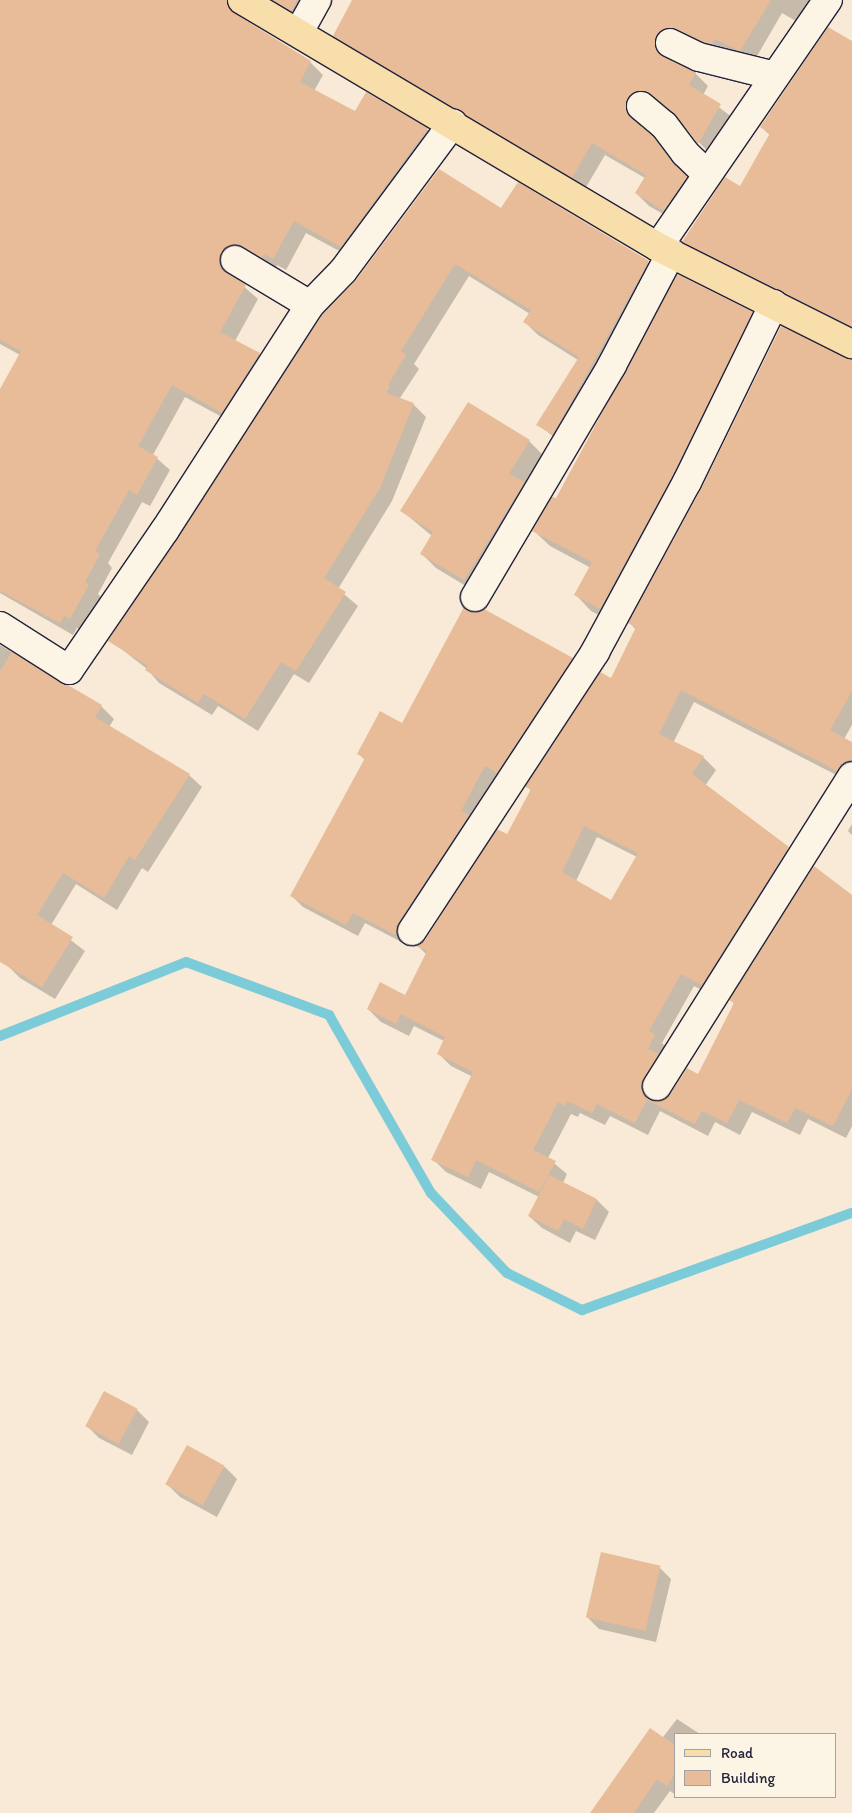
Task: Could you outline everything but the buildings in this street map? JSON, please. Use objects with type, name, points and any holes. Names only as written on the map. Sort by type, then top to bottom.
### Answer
[{"type":"main road","points":[[242,0],[453,123],[664,250],[852,344]]},
{"type":"street","points":[[299,32],[317,0]]},
{"type":"street","points":[[475,597],[612,365],[664,250],[707,174],[828,0]]},
{"type":"street","points":[[670,43],[699,57],[775,76]]},
{"type":"street","points":[[641,106],[664,124],[685,153],[707,174]]},
{"type":"street","points":[[0,626],[69,670],[164,530],[310,305],[343,271],[453,123]]},
{"type":"street","points":[[235,260],[310,305]]},
{"type":"street","points":[[412,931],[595,652],[688,482],[774,304]]},
{"type":"street","points":[[657,1086],[852,776]]},
{"type":"waterway","points":[[0,1036],[186,962],[329,1015],[431,1193],[507,1273],[582,1310],[852,1213]]}]
